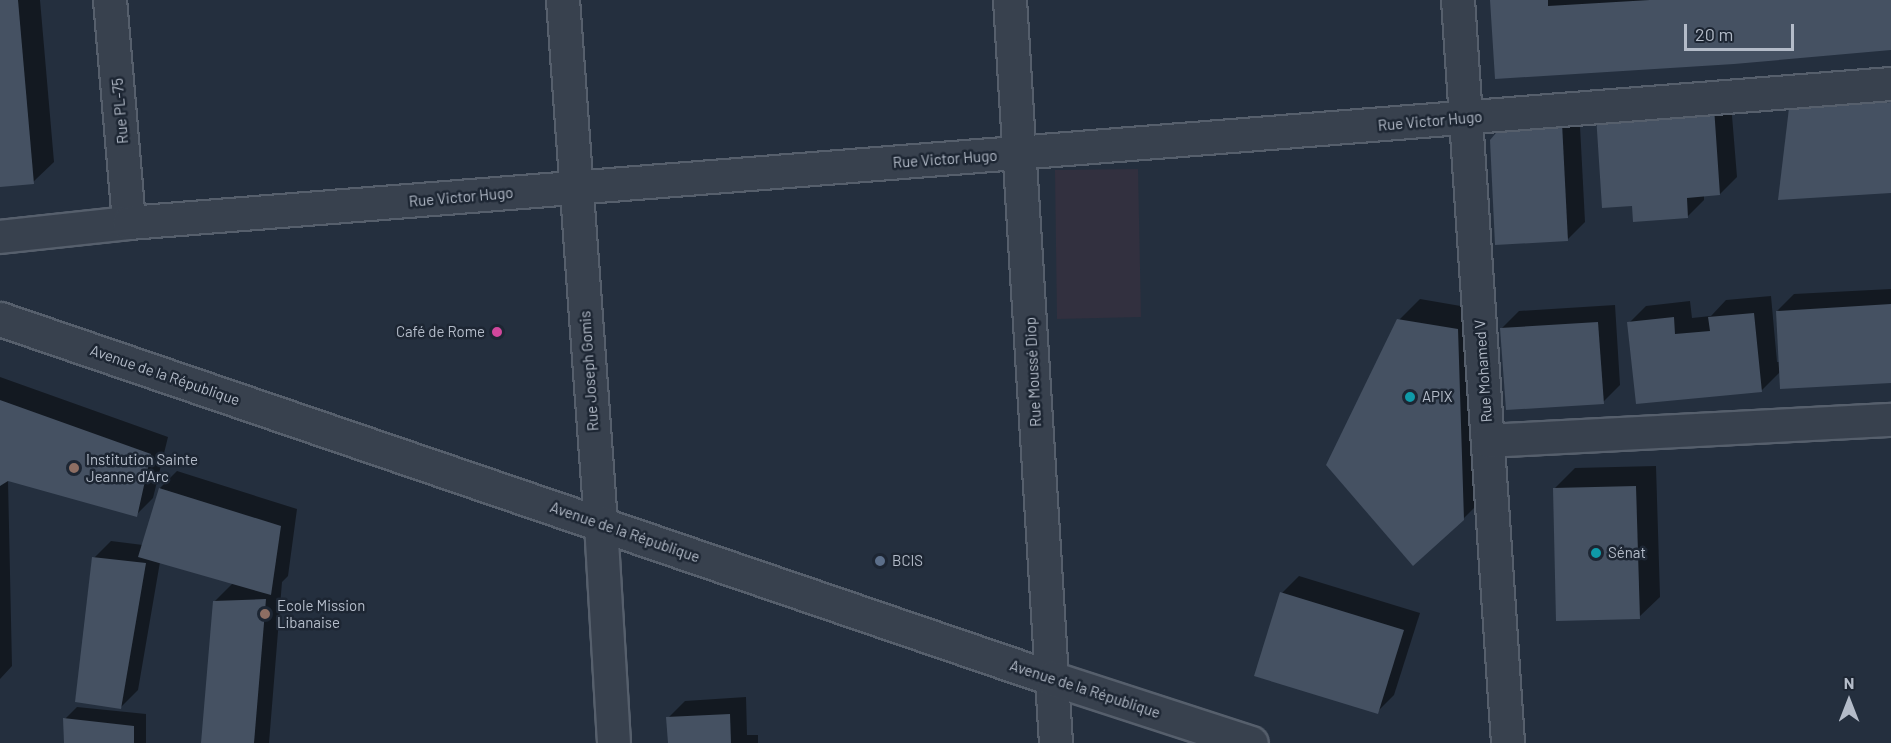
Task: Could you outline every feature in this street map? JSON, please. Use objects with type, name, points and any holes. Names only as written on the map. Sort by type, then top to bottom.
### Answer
[{"type":"street","name":"Rue PL-75","points":[[110,0],[129,223]]},
{"type":"street","name":"Rue Joseph Gomis","points":[[563,0],[601,524],[614,743]]},
{"type":"street","name":"Rue Moussé Diop","points":[[1010,0],[1056,743]]},
{"type":"street","name":"Rue Mohamed V","points":[[1458,0],[1508,743]]},
{"type":"street","name":"Rue Victor Hugo","points":[[0,237],[129,223],[1891,84]]},
{"type":"street","name":"Avenue de la République","points":[[0,319],[1052,678],[1251,743]]},
{"type":"street","points":[[1488,441],[1891,420]]},
{"type":"shaded area","points":[[1138,169],[1141,317],[1057,319],[1055,170]]},
{"type":"building","points":[[0,0],[18,0],[34,184],[0,187]]},
{"type":"building","points":[[1490,0],[1548,0],[1548,6],[1650,0],[1891,0],[1891,50],[1734,64],[1495,79]]},
{"type":"building","points":[[1891,102],[1891,193],[1778,200],[1789,108]]},
{"type":"building","points":[[1714,107],[1720,195],[1687,198],[1688,218],[1633,222],[1632,206],[1602,208],[1596,115]]},
{"type":"building","points":[[1562,123],[1568,241],[1495,245],[1490,140],[1501,127]]},
{"type":"building","points":[[1891,304],[1891,383],[1780,389],[1776,311]]},
{"type":"building","points":[[1754,313],[1762,392],[1636,404],[1627,322],[1674,317],[1675,334],[1710,331],[1708,317]]},
{"type":"building","name":"APIX","points":[[1397,319],[1458,329],[1464,520],[1413,566],[1326,465]]},
{"type":"building","points":[[1598,322],[1604,404],[1506,410],[1500,328]]},
{"type":"building","name":"Institution Sainte Jeanne d'Arc","points":[[0,400],[151,454],[137,517],[8,481],[0,486]]},
{"type":"building","name":"Sénat","points":[[1636,486],[1640,619],[1556,621],[1553,488]]},
{"type":"building","points":[[159,488],[281,526],[271,595],[138,557]]},
{"type":"building","points":[[92,557],[146,563],[121,709],[75,702]]},
{"type":"building","points":[[1280,592],[1404,630],[1378,714],[1254,676]]},
{"type":"building","points":[[266,599],[254,743],[201,743],[213,601]]},
{"type":"building","points":[[730,714],[731,743],[668,743],[666,717]]},
{"type":"building","points":[[63,718],[134,726],[134,743],[64,743]]},
{"type":"place","name":"Café de Rome","points":[[497,332]]},
{"type":"place","name":"APIX","points":[[1410,397]]},
{"type":"place","name":"Institution Sainte Jeanne d'Arc","points":[[74,468]]},
{"type":"place","name":"Sénat","points":[[1596,553]]},
{"type":"place","name":"BCIS","points":[[880,561]]},
{"type":"place","name":"Ecole Mission Libanaise","points":[[265,614]]}]
